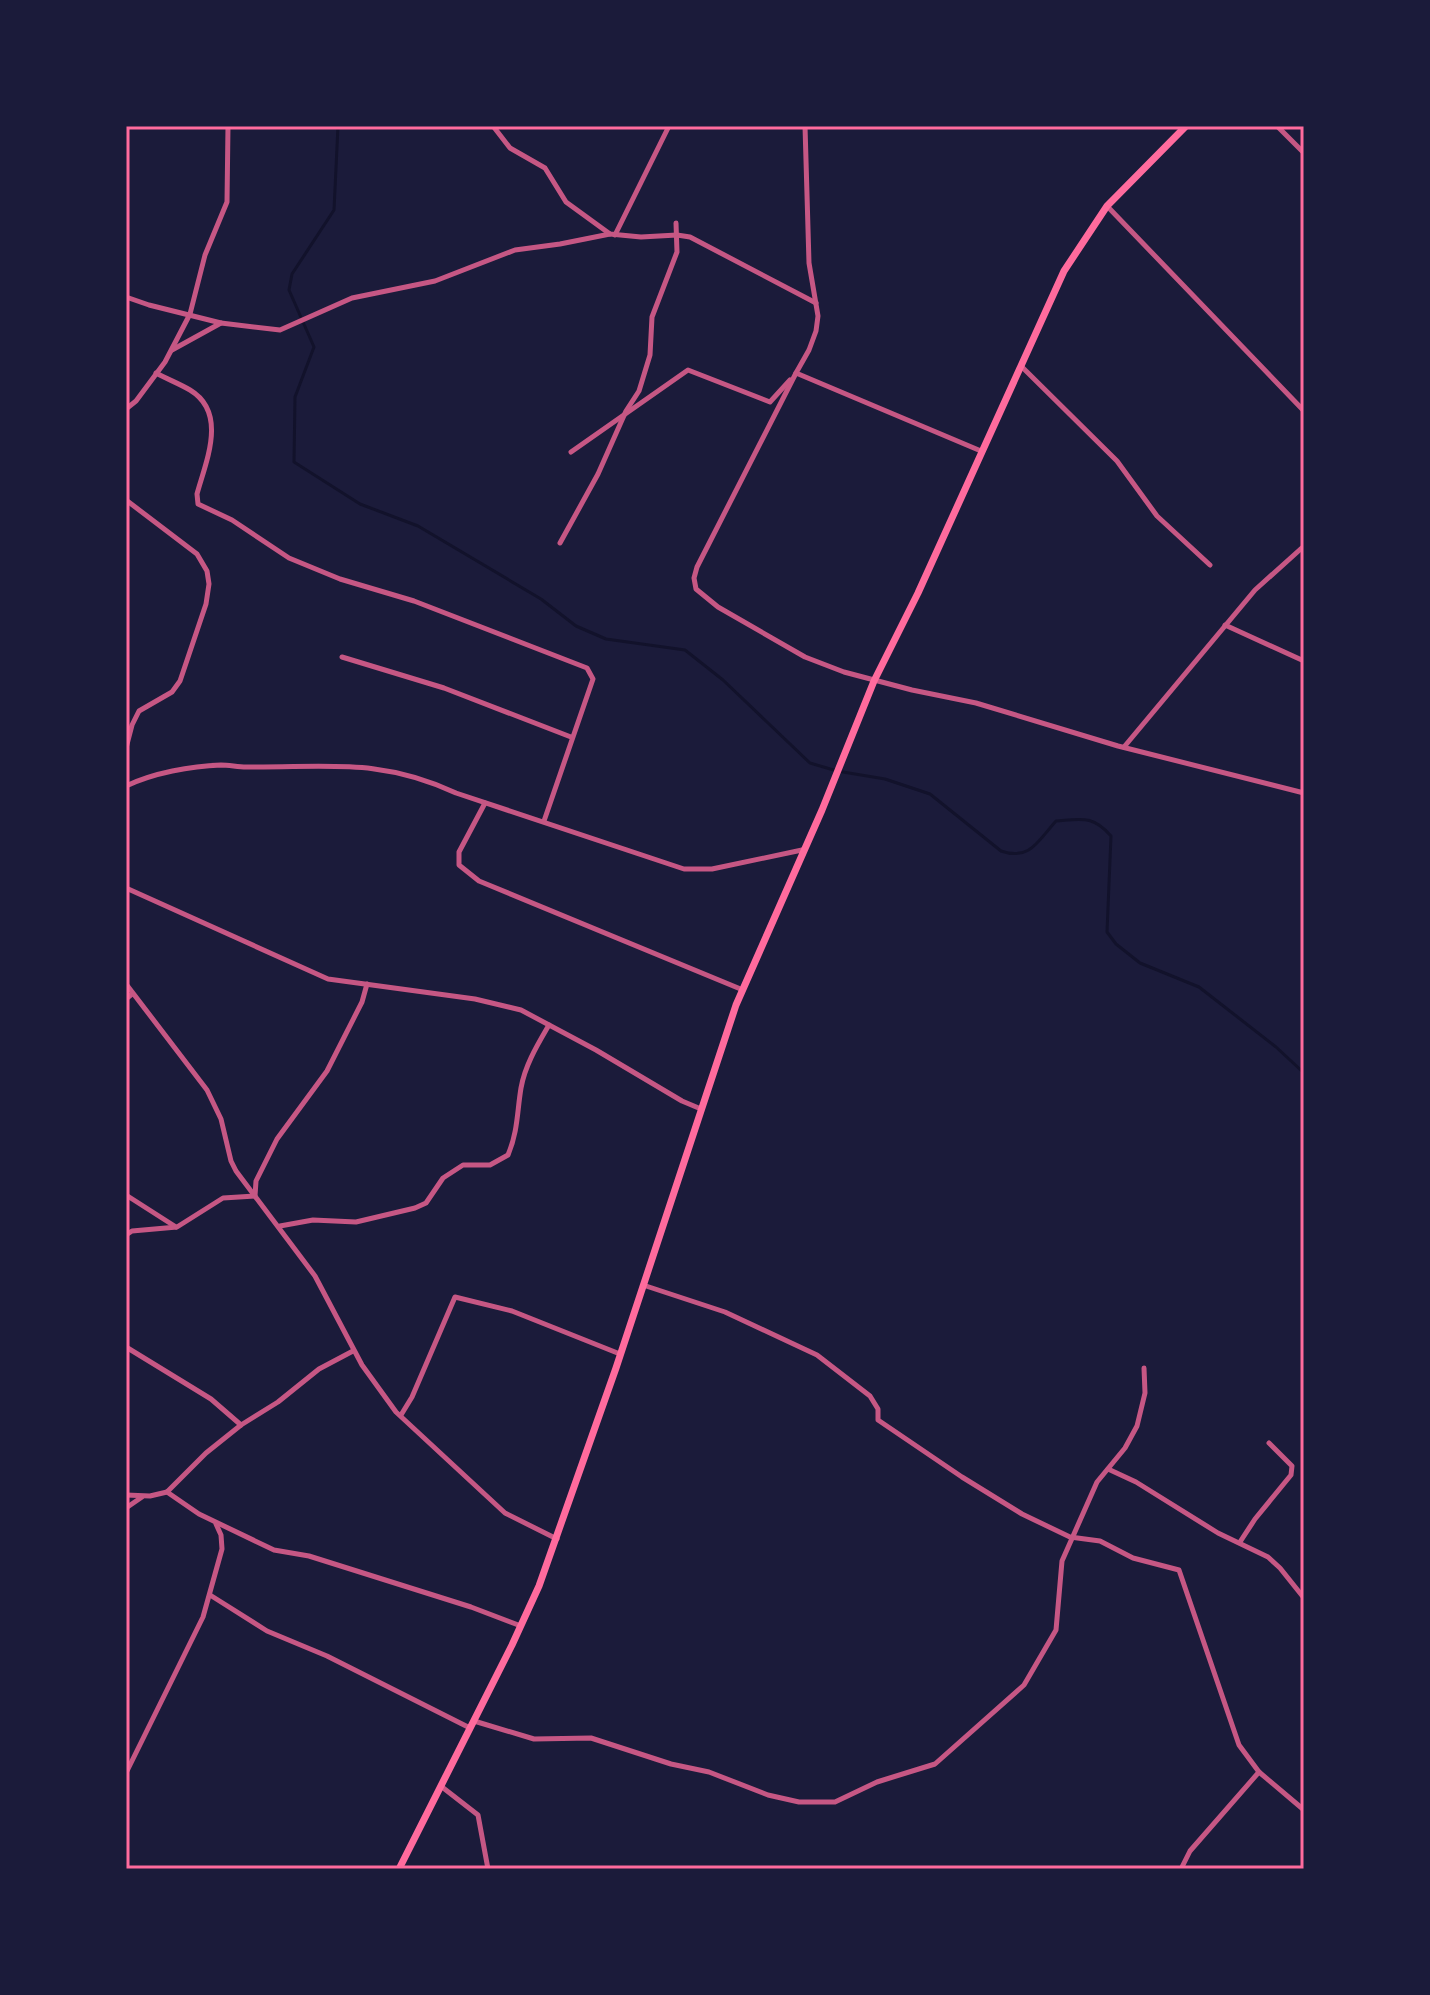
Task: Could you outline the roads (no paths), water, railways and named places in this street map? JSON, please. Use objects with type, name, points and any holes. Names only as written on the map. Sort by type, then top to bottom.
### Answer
[{"type":"main road","points":[[399,1869],[521,1626],[557,1539],[743,990],[822,810],[874,681],[918,593],[1064,271],[1107,206],[1186,126]]},
{"type":"street","points":[[126,409],[136,401],[172,350],[190,314],[205,255],[227,202],[228,126]]},
{"type":"street","points":[[493,126],[510,148],[545,168],[566,202],[612,234]]},
{"type":"street","points":[[612,234],[669,126]]},
{"type":"street","points":[[805,126],[806,219],[809,263],[818,316],[816,331],[697,567],[694,578],[696,589],[729,614],[805,657],[874,681],[976,703],[1124,747],[1304,793]]},
{"type":"street","points":[[1277,126],[1304,153]]},
{"type":"street","points":[[1107,206],[1304,411]]},
{"type":"street","points":[[560,543],[639,391],[650,355],[652,317],[677,252],[676,223]]},
{"type":"street","points":[[126,297],[221,323],[287,329],[352,298],[435,281],[515,250],[612,234],[641,237],[677,235],[710,246],[816,303]]},
{"type":"street","points":[[172,350],[221,323]]},
{"type":"street","points":[[1020,365],[1117,461],[1157,516],[1210,565]]},
{"type":"street","points":[[571,452],[688,370],[770,402],[796,373]]},
{"type":"street","points":[[156,373],[197,395],[211,418],[213,435],[197,494],[198,504],[232,520],[302,563],[581,664],[592,673],[593,679],[544,821]]},
{"type":"street","points":[[796,373],[981,451]]},
{"type":"street","points":[[126,500],[197,554],[207,571],[209,584],[206,604],[180,681],[172,692],[139,711],[126,748]]},
{"type":"street","points":[[1124,747],[1255,590],[1304,546]]},
{"type":"street","points":[[1225,625],[1304,661]]},
{"type":"street","points":[[342,657],[444,688],[571,737]]},
{"type":"street","points":[[127,777],[129,785],[155,776],[221,765],[354,765],[425,779],[485,803],[657,861],[698,870],[802,850]]},
{"type":"street","points":[[485,803],[457,858],[466,872],[479,881],[743,990]]},
{"type":"street","points":[[126,888],[328,979],[475,999],[521,1010],[701,1109]]},
{"type":"street","points":[[126,984],[207,1090],[221,1119],[231,1161],[324,1291],[353,1351],[388,1403],[505,1513],[557,1539]]},
{"type":"street","points":[[255,1196],[256,1181],[277,1139],[327,1071],[362,1002],[367,984]]},
{"type":"street","points":[[126,999],[132,994]]},
{"type":"street","points":[[280,1226],[313,1220],[356,1222],[415,1208],[426,1203],[443,1178],[463,1165],[490,1165],[508,1155],[519,1119],[521,1086],[535,1049],[549,1025]]},
{"type":"street","points":[[126,1195],[177,1227]]},
{"type":"street","points":[[126,1235],[132,1231],[177,1227],[223,1198],[255,1196]]},
{"type":"street","points":[[643,1285],[725,1312],[817,1355],[870,1396],[878,1409],[878,1420],[1022,1514],[1070,1537],[1100,1541],[1133,1558],[1179,1570],[1239,1745],[1259,1772],[1304,1810]]},
{"type":"street","points":[[401,1415],[412,1397],[455,1297],[512,1311],[620,1355]]},
{"type":"street","points":[[126,1347],[211,1399],[241,1425]]},
{"type":"street","points":[[126,1495],[142,1497],[167,1492],[206,1453],[241,1425],[278,1402],[319,1369],[353,1351]]},
{"type":"street","points":[[210,1595],[267,1631],[473,1725],[534,1739],[591,1738],[671,1764],[709,1772],[768,1795],[799,1802],[835,1802],[877,1782],[935,1764],[1024,1685],[1056,1630],[1060,1569],[1070,1537],[1097,1482],[1125,1448],[1137,1426],[1145,1393],[1144,1368]]},
{"type":"street","points":[[1240,1542],[1291,1475],[1292,1466],[1269,1443]]},
{"type":"street","points":[[1108,1469],[1136,1482],[1218,1533],[1268,1557],[1304,1598]]},
{"type":"street","points":[[167,1492],[215,1523],[274,1550],[309,1556],[521,1626]]},
{"type":"street","points":[[126,1508],[142,1497]]},
{"type":"street","points":[[126,1773],[203,1617],[223,1542],[215,1523]]},
{"type":"street","points":[[1181,1869],[1190,1851],[1259,1772]]},
{"type":"street","points":[[442,1787],[478,1815],[488,1869]]},
{"type":"waterway","points":[[338,126],[334,210],[292,274],[289,290],[314,347],[295,397],[294,462],[360,504],[418,526],[541,599],[576,626],[606,639],[685,650],[723,680],[810,763],[885,779],[930,794],[1001,851],[1026,851],[1056,821],[1093,821],[1111,836],[1107,932],[1116,944],[1140,963],[1199,987],[1304,1073]]}]
